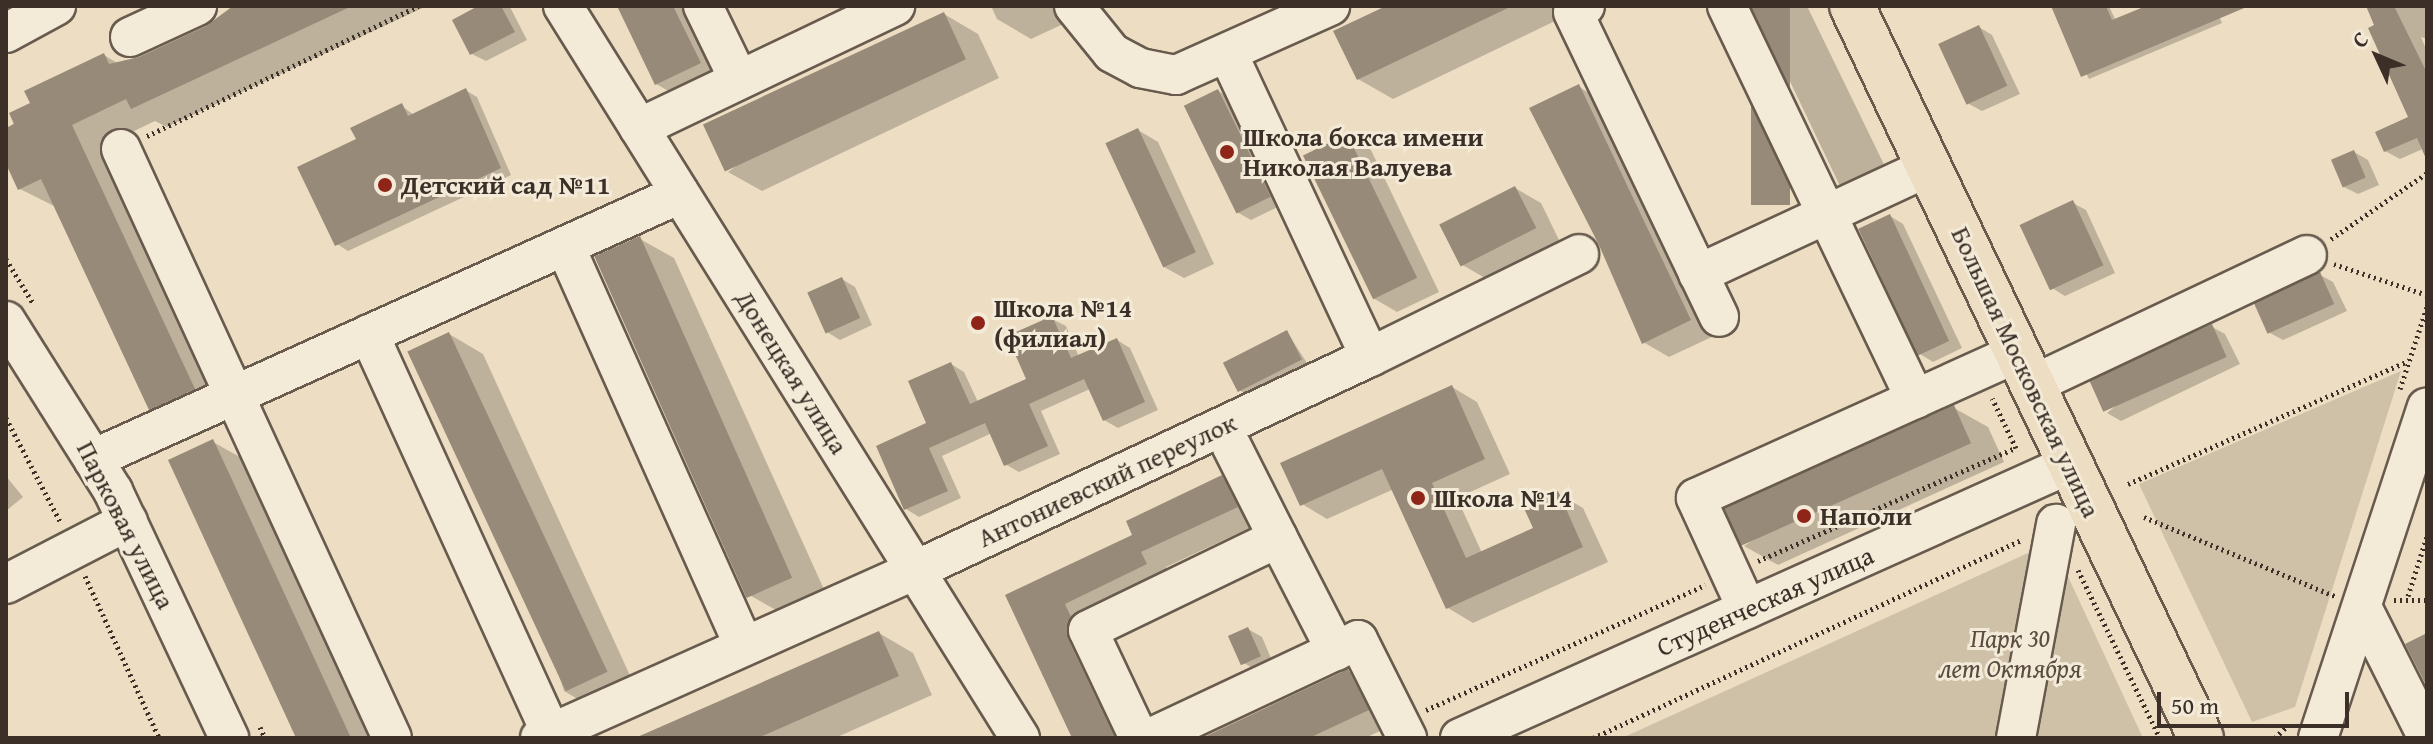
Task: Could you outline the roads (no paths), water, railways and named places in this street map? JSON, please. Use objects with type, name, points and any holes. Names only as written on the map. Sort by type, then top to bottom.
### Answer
[{"type":"main road","name":"Большая Московская улица","points":[[1852,6],[2070,464],[2191,733]]},
{"type":"street","points":[[6,33],[56,6]]},
{"type":"street","points":[[130,37],[197,6]]},
{"type":"street","name":"Донецкая улица","points":[[563,6],[1020,738]]},
{"type":"street","points":[[703,6],[739,80]]},
{"type":"street","points":[[639,128],[895,6]]},
{"type":"street","points":[[1077,7],[1112,53],[1155,73],[1186,74],[1330,6]]},
{"type":"street","points":[[1585,6],[1573,12],[1719,317]]},
{"type":"street","points":[[1727,6],[1915,399]]},
{"type":"street","points":[[1229,56],[1370,357]]},
{"type":"street","points":[[121,149],[392,738]]},
{"type":"street","points":[[1698,274],[1929,167]]},
{"type":"street","points":[[93,459],[680,194]]},
{"type":"street","points":[[565,246],[744,646]]},
{"type":"street","name":"Антониевский переулок","points":[[545,736],[916,570],[1370,357],[1579,254]]},
{"type":"street","points":[[1747,609],[1696,498],[1978,370],[2025,369],[2307,255]]},
{"type":"street","name":"Парковая улица","points":[[6,321],[93,459],[128,521],[229,738]]},
{"type":"street","points":[[369,334],[545,736]]},
{"type":"street","points":[[2316,733],[2362,607],[2427,407]]},
{"type":"street","points":[[1231,445],[1336,651]]},
{"type":"street","name":"Студенческая улица","points":[[1460,738],[2070,464]]},
{"type":"street","points":[[6,584],[128,521]]},
{"type":"street","points":[[2016,738],[2056,524]]},
{"type":"street","points":[[1139,738],[1088,630],[1278,538]]},
{"type":"street","points":[[2362,607],[2427,736]]},
{"type":"street","points":[[1150,738],[1358,640],[1403,730]]},
{"type":"place","name":"Школа бокса имени Николая Валуева","points":[[1227,152]]},
{"type":"place","name":"Детский сад №11","points":[[385,185]]},
{"type":"place","name":"Школа №14 (филиал)","points":[[978,323]]},
{"type":"place","name":"Школа №14","points":[[1418,498]]},
{"type":"place","name":"Наполи","points":[[1804,516]]},
{"type":"park label","name":"Парк 30 лет Октября","points":[[2010,653]]}]
